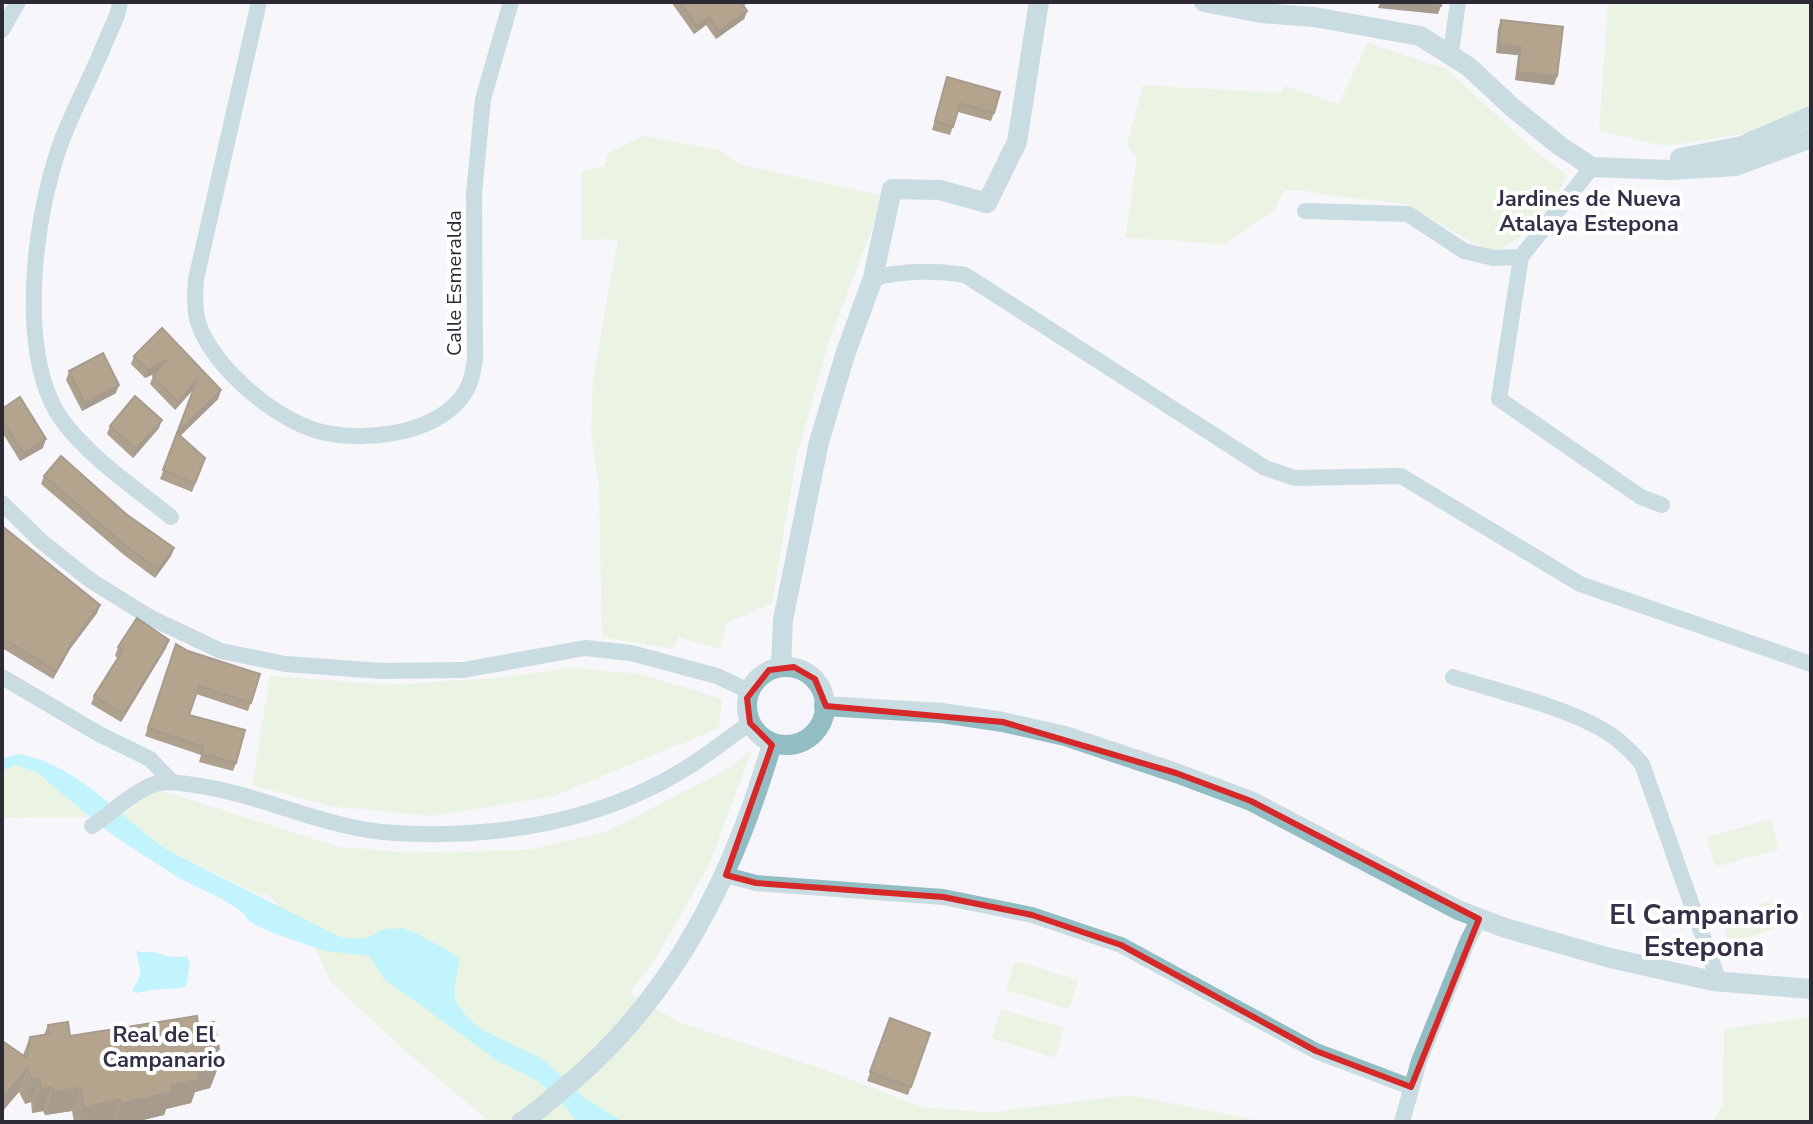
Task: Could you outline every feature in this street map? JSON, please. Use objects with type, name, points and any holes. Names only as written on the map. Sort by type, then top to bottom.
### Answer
[{"type":"street","points":[[120,2],[49,177],[38,234],[34,336],[37,361],[60,417],[81,442],[171,517]]},
{"type":"street","name":"Calle Esmeralda","points":[[259,2],[196,279],[198,321],[212,352],[244,385],[286,417],[318,431],[377,436],[409,429],[450,410],[473,377],[474,194],[483,99],[511,2]]},
{"type":"street","points":[[781,666],[783,620],[819,442],[845,355],[873,278],[892,189],[940,190],[987,203],[1017,142],[1039,2]]},
{"type":"street","points":[[1204,2],[1420,36],[1451,53],[1560,146],[1592,167],[1670,170],[1736,166],[1811,138]]},
{"type":"street","points":[[1451,53],[1458,2]]},
{"type":"street","points":[[2,30],[11,4]]},
{"type":"street","points":[[1662,505],[1641,497],[1499,399],[1521,257],[1592,167],[1688,157],[1742,146],[1811,116]]},
{"type":"street","points":[[1305,211],[1408,214],[1464,251],[1493,258],[1521,257]]},
{"type":"street","points":[[873,278],[898,271],[965,275],[1265,468],[1295,478],[1401,476],[1580,584],[1811,664]]},
{"type":"street","points":[[2,503],[13,517],[90,580],[151,618],[221,651],[285,664],[382,671],[463,670],[585,648],[631,653],[717,676],[749,691]]},
{"type":"street","points":[[781,666],[794,667],[815,679],[822,690],[824,706],[820,725],[812,735],[791,745],[772,744],[757,733],[747,711],[749,691],[759,677],[781,666]]},
{"type":"street","points":[[2,677],[99,734],[150,759],[172,782]]},
{"type":"street","points":[[1453,677],[1565,713],[1603,730],[1625,745],[1642,764],[1719,982]]},
{"type":"street","points":[[824,706],[942,713],[1065,736],[1251,801],[1479,919],[1610,958],[1719,982],[1811,989]]},
{"type":"street","points":[[92,826],[151,785],[172,782],[227,790],[290,810],[391,833],[461,834],[543,826],[605,808],[690,766],[750,723]]},
{"type":"street","points":[[525,1120],[583,1073],[633,1020],[668,975],[712,904],[726,875],[753,810],[772,744]]},
{"type":"street","points":[[726,875],[756,883],[943,897],[1032,915],[1121,945],[1316,1051],[1411,1087]]},
{"type":"street","points":[[1402,1122],[1411,1087],[1479,919]]},
{"type":"highlighted area","points":[[794,667],[815,679],[826,706],[1003,722],[1176,773],[1251,801],[1479,919],[1411,1087],[1316,1051],[1121,945],[1032,915],[943,897],[756,883],[726,875],[772,745],[750,723],[747,698],[769,670]]},
{"type":"green space","points":[[1608,2],[1811,2],[1811,106],[1755,132],[1665,146],[1599,131]]},
{"type":"green space","points":[[1368,43],[1447,69],[1536,152],[1567,175],[1553,201],[1528,230],[1493,254],[1405,204],[1285,190],[1273,211],[1225,244],[1125,238],[1137,159],[1127,144],[1143,85],[1280,93],[1286,86],[1338,104]]},
{"type":"green space","points":[[642,136],[720,150],[738,164],[880,195],[874,223],[828,344],[796,458],[772,603],[727,623],[720,649],[679,637],[673,649],[602,637],[599,486],[591,432],[593,378],[618,239],[582,240],[582,172],[604,166],[608,153]]},
{"type":"green space","points":[[571,668],[640,674],[722,699],[719,728],[554,796],[432,816],[330,806],[252,785],[270,676],[389,685],[498,678]]},
{"type":"green space","points":[[752,749],[709,865],[657,956],[630,993],[678,1022],[823,1069],[924,1108],[994,1112],[1129,1095],[1266,1122],[490,1122],[403,1049],[331,982],[314,946],[267,893],[262,896],[167,850],[122,816],[156,789],[339,847],[413,853],[529,850],[608,831],[731,767]]},
{"type":"green space","points":[[16,765],[36,772],[91,817],[2,818],[2,771]]},
{"type":"green space","points":[[1771,819],[1779,849],[1715,867],[1707,837]]},
{"type":"green space","points":[[1772,901],[1780,927],[1729,943],[1721,917]]},
{"type":"green space","points":[[1015,961],[1078,980],[1069,1009],[1006,990]]},
{"type":"green space","points":[[1001,1009],[1064,1028],[1055,1058],[992,1038]]},
{"type":"green space","points":[[1811,1017],[1811,1122],[1712,1122],[1723,1105],[1724,1029]]},
{"type":"water","points":[[19,754],[40,760],[79,780],[167,850],[340,937],[362,938],[380,930],[402,928],[454,954],[460,960],[454,990],[456,1001],[467,1017],[482,1030],[543,1059],[581,1095],[623,1122],[577,1122],[538,1081],[498,1061],[384,979],[369,956],[325,951],[250,922],[242,912],[224,900],[179,878],[111,834],[36,772],[16,765],[2,771],[2,758]]},
{"type":"water","points":[[136,951],[172,957],[187,956],[190,963],[186,987],[138,993],[132,991],[140,974]]},
{"type":"building","points":[[680,2],[741,2],[747,11],[719,31],[709,17],[697,26]]},
{"type":"building","points":[[1405,2],[1442,2],[1441,6]]},
{"type":"building","points":[[1501,20],[1563,27],[1557,76],[1518,72],[1521,47],[1499,45]]},
{"type":"building","points":[[947,77],[1000,92],[994,113],[960,103],[953,127],[935,121]]},
{"type":"building","points":[[162,328],[221,390],[177,433],[197,380],[178,402],[153,376],[167,360],[148,370],[134,356]]},
{"type":"building","points":[[103,353],[119,385],[85,403],[69,371]]},
{"type":"building","points":[[135,396],[162,420],[136,449],[110,426]]},
{"type":"building","points":[[20,397],[46,439],[23,453],[2,419],[2,409]]},
{"type":"building","points":[[177,433],[205,458],[195,483],[163,470]]},
{"type":"building","points":[[61,456],[126,514],[174,548],[158,569],[127,547],[44,476]]},
{"type":"building","points":[[2,526],[100,605],[73,641],[56,671],[2,638]]},
{"type":"building","points":[[137,618],[169,640],[124,714],[94,696],[123,650],[118,647]]},
{"type":"building","points":[[176,644],[188,651],[260,674],[251,703],[199,686],[189,715],[245,730],[236,763],[202,754],[204,747],[148,728]]},
{"type":"building","points":[[197,1016],[198,1025],[214,1022],[219,1065],[198,1070],[200,1079],[171,1086],[172,1092],[121,1104],[120,1099],[84,1108],[80,1088],[54,1092],[52,1087],[41,1089],[39,1079],[33,1080],[27,1069],[2,1099],[2,1041],[27,1058],[30,1037],[49,1034],[48,1025],[68,1022],[70,1036]]},
{"type":"building","points":[[890,1018],[930,1033],[911,1087],[870,1072]]},
{"type":"district","name":"Jardines de Nueva Atalaya Estepona","points":[[1589,210]]},
{"type":"district","name":"El Campanario Estepona","points":[[1704,930]]},
{"type":"district","name":"Real de El Campanario","points":[[164,1046]]}]
